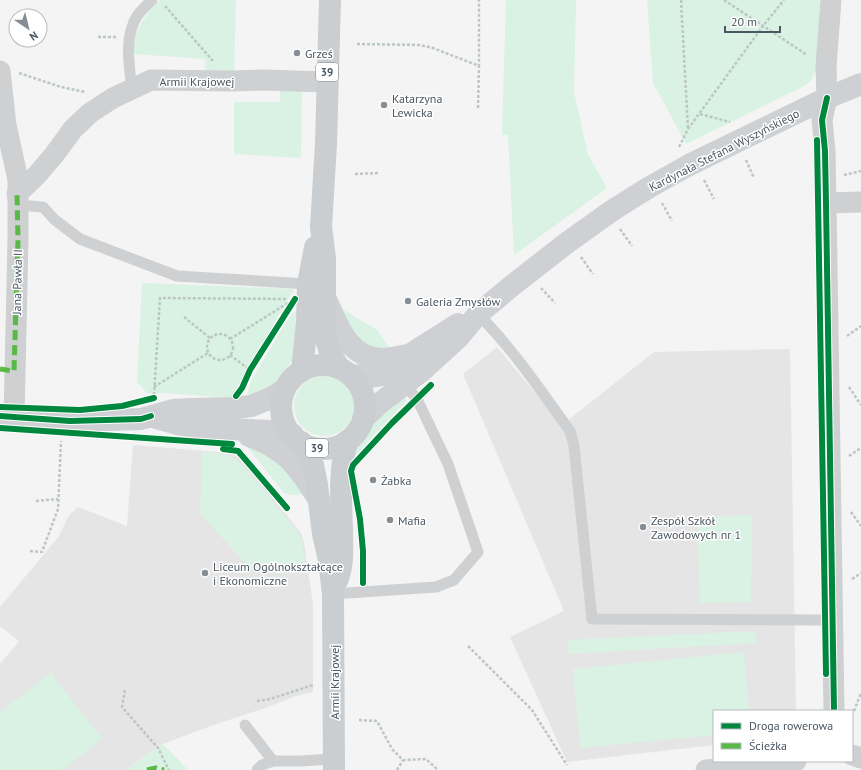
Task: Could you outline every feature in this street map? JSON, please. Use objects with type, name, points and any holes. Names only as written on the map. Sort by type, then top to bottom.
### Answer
[{"type":"main road","name":"39","points":[[285,389],[282,399],[282,408],[285,422],[297,439],[312,447],[324,448],[336,446],[347,441],[357,431],[363,419],[365,407],[359,384],[345,372],[330,352],[326,339],[325,258],[321,227],[326,144],[326,82],[330,0]]},
{"type":"main road","name":"39","points":[[302,371],[306,337],[301,292],[321,227]]},
{"type":"main road","points":[[285,389],[295,376],[311,367],[330,365],[345,372]]},
{"type":"main road","name":"Armii Krajowej","points":[[297,439],[313,465],[319,500],[322,534],[328,560],[333,594],[334,764]]},
{"type":"main road","name":"Armii Krajowej","points":[[333,594],[342,570],[341,473],[343,455],[347,441]]},
{"type":"street","points":[[831,0],[826,67],[827,98],[822,120],[825,151],[834,710]]},
{"type":"street","name":"Jana Pawła II","points":[[7,71],[6,125],[18,180],[18,270],[7,370],[7,416],[70,421],[141,419],[151,405]]},
{"type":"street","name":"Armii Krajowej","points":[[17,199],[54,155],[73,129],[90,113],[113,98],[151,80],[263,80],[326,82]]},
{"type":"street","name":"Kardynała Stefana Wyszyńskiego","points":[[345,372],[371,377],[395,370],[409,355],[455,326],[478,314],[568,242],[612,210],[688,165],[827,98],[861,84]]},
{"type":"street","points":[[826,202],[861,202]]},
{"type":"street","points":[[326,297],[340,330],[356,350],[370,357],[381,358],[409,355]]},
{"type":"street","name":"Kardynała Stefana Wyszyńskiego","points":[[363,419],[380,403],[405,385],[458,338],[478,314]]},
{"type":"street","name":"Jana Pawła II","points":[[151,405],[179,410],[235,408],[251,406],[271,398],[285,389]]},
{"type":"street","name":"Jana Pawła II","points":[[151,405],[177,424],[204,428],[272,431],[297,439]]},
{"type":"street","points":[[233,430],[275,447],[285,454],[304,477],[319,500]]},
{"type":"street","points":[[706,770],[786,762]]},
{"type":"lane","points":[[132,89],[128,45],[132,27],[137,16],[152,0]]},
{"type":"lane","points":[[17,199],[43,207],[55,220],[80,239],[177,276],[301,292]]},
{"type":"lane","points":[[478,314],[492,328],[570,431],[574,446],[592,619],[833,620]]},
{"type":"lane","points":[[333,594],[442,585],[454,580],[478,552],[448,464],[417,399],[405,385]]},
{"type":"lane","points":[[245,726],[274,762]]},
{"type":"lane","points":[[258,770],[262,765],[274,762],[300,761],[334,764]]},
{"type":"path","points":[[161,0],[230,81]]},
{"type":"path","points":[[478,108],[479,0]]},
{"type":"path","points":[[681,0],[688,129]]},
{"type":"path","points":[[724,0],[826,67]]},
{"type":"path","points":[[679,147],[688,129],[763,26],[784,0]]},
{"type":"path","points":[[357,44],[420,45],[433,48],[479,66]]},
{"type":"path","points":[[7,71],[61,87],[113,98]]},
{"type":"path","points":[[700,114],[736,124]]},
{"type":"path","points":[[745,159],[754,178]]},
{"type":"path","points":[[842,176],[861,171]]},
{"type":"path","points":[[355,174],[380,173]]},
{"type":"path","points":[[704,180],[714,199]]},
{"type":"path","points":[[662,203],[672,221]]},
{"type":"path","points":[[620,229],[632,246]]},
{"type":"path","points":[[581,257],[593,274]]},
{"type":"path","points":[[541,288],[555,304]]},
{"type":"path","points":[[230,339],[301,292]]},
{"type":"path","points":[[208,353],[154,387],[160,298],[287,299]]},
{"type":"path","points":[[184,317],[210,338]]},
{"type":"path","points":[[844,339],[861,326]]},
{"type":"path","points":[[218,334],[222,334],[230,339],[233,344],[233,350],[230,355],[221,360],[216,359],[208,353],[207,342],[210,338],[218,334]]},
{"type":"path","points":[[230,355],[250,370]]},
{"type":"path","points":[[844,382],[861,405]]},
{"type":"path","points":[[30,551],[42,552],[58,509],[61,438]]},
{"type":"path","points":[[846,459],[861,448]]},
{"type":"path","points":[[36,501],[58,499]]},
{"type":"path","points":[[850,510],[861,526]]},
{"type":"path","points":[[847,583],[861,573]]},
{"type":"path","points":[[468,646],[532,710],[566,765]]},
{"type":"path","points":[[257,701],[270,699],[318,684]]},
{"type":"path","points":[[125,690],[122,707],[158,748],[169,770]]},
{"type":"path","points":[[853,713],[861,693]]},
{"type":"path","points":[[359,720],[377,721],[392,749],[403,760],[426,759],[438,770]]},
{"type":"path","points":[[397,770],[403,760]]},
{"type":"shaded area","points":[[497,347],[562,425],[654,352],[790,349],[796,710],[713,710],[713,745],[567,762],[510,637],[564,611],[463,374]]},
{"type":"shaded area","points":[[133,445],[218,452],[231,454],[240,458],[301,533],[304,543],[313,604],[313,692],[296,696],[163,744],[125,770],[0,770],[0,664],[19,641],[0,626],[0,607],[59,536],[69,515],[78,507],[127,526]]},
{"type":"green space","points":[[160,0],[236,0],[234,73],[205,75],[205,59],[132,54],[138,31],[144,18]]},
{"type":"green space","points":[[506,0],[576,0],[574,92],[586,151],[607,188],[514,255],[508,135],[502,135]]},
{"type":"green space","points":[[647,0],[820,0],[817,68],[812,79],[802,87],[686,144],[653,83]]},
{"type":"green space","points":[[302,86],[301,158],[234,154],[234,102],[280,102],[280,87]]},
{"type":"green space","points":[[142,283],[294,289],[231,398],[162,393],[148,394],[137,382]]},
{"type":"green space","points":[[344,310],[377,330],[391,350],[362,345],[342,311]]},
{"type":"green space","points":[[296,311],[295,356],[272,389],[245,401],[252,379],[283,327],[292,314]]},
{"type":"green space","points":[[324,376],[340,381],[345,385],[349,390],[354,406],[349,422],[345,427],[340,431],[324,436],[308,431],[303,427],[299,422],[294,406],[299,390],[303,385],[308,381]]},
{"type":"green space","points":[[401,395],[407,400],[352,459],[355,449],[369,432],[375,416]]},
{"type":"green space","points":[[247,445],[273,455],[301,491],[301,494],[292,495],[283,492]]},
{"type":"green space","points":[[202,451],[227,455],[236,460],[248,471],[300,535],[308,573],[255,573],[200,514]]},
{"type":"green space","points":[[752,515],[751,602],[700,603],[697,517]]},
{"type":"green space","points":[[755,631],[756,643],[569,654],[567,640]]},
{"type":"green space","points":[[744,652],[749,710],[713,710],[713,735],[580,748],[573,669]]},
{"type":"green space","points":[[51,673],[102,739],[62,770],[0,770],[0,712]]},
{"type":"green space","points":[[163,744],[188,770],[125,770],[158,748]]},
{"type":"marked path","points":[[0,369],[14,371],[18,240],[17,194]]},
{"type":"marked path","points":[[147,770],[156,768],[164,770]]},
{"type":"cycle path","points":[[827,98],[822,120],[825,151],[834,710]]},
{"type":"cycle path","points":[[817,140],[826,674]]},
{"type":"cycle path","points":[[236,396],[242,388],[250,370],[295,299]]},
{"type":"cycle path","points":[[363,583],[363,551],[360,519],[351,471],[353,465],[392,423],[431,385]]},
{"type":"cycle path","points":[[0,407],[80,410],[122,406],[154,398]]},
{"type":"cycle path","points":[[0,416],[70,421],[141,419],[151,416]]},
{"type":"cycle path","points":[[0,428],[232,444]]},
{"type":"cycle path","points":[[223,449],[238,451],[287,508]]},
{"type":"place","name":"Grześ","points":[[297,53]]},
{"type":"place","name":"Katarzyna Lewicka","points":[[384,105]]},
{"type":"place","name":"Galeria Zmysłów","points":[[408,301]]},
{"type":"place","name":"Żabka","points":[[373,480]]},
{"type":"place","name":"Mafia","points":[[390,520]]},
{"type":"place","name":"Zespół Szkół Zawodowych nr 1","points":[[643,527]]},
{"type":"place","name":"Liceum Ogólnokształcące i Ekonomiczne","points":[[205,573]]}]
